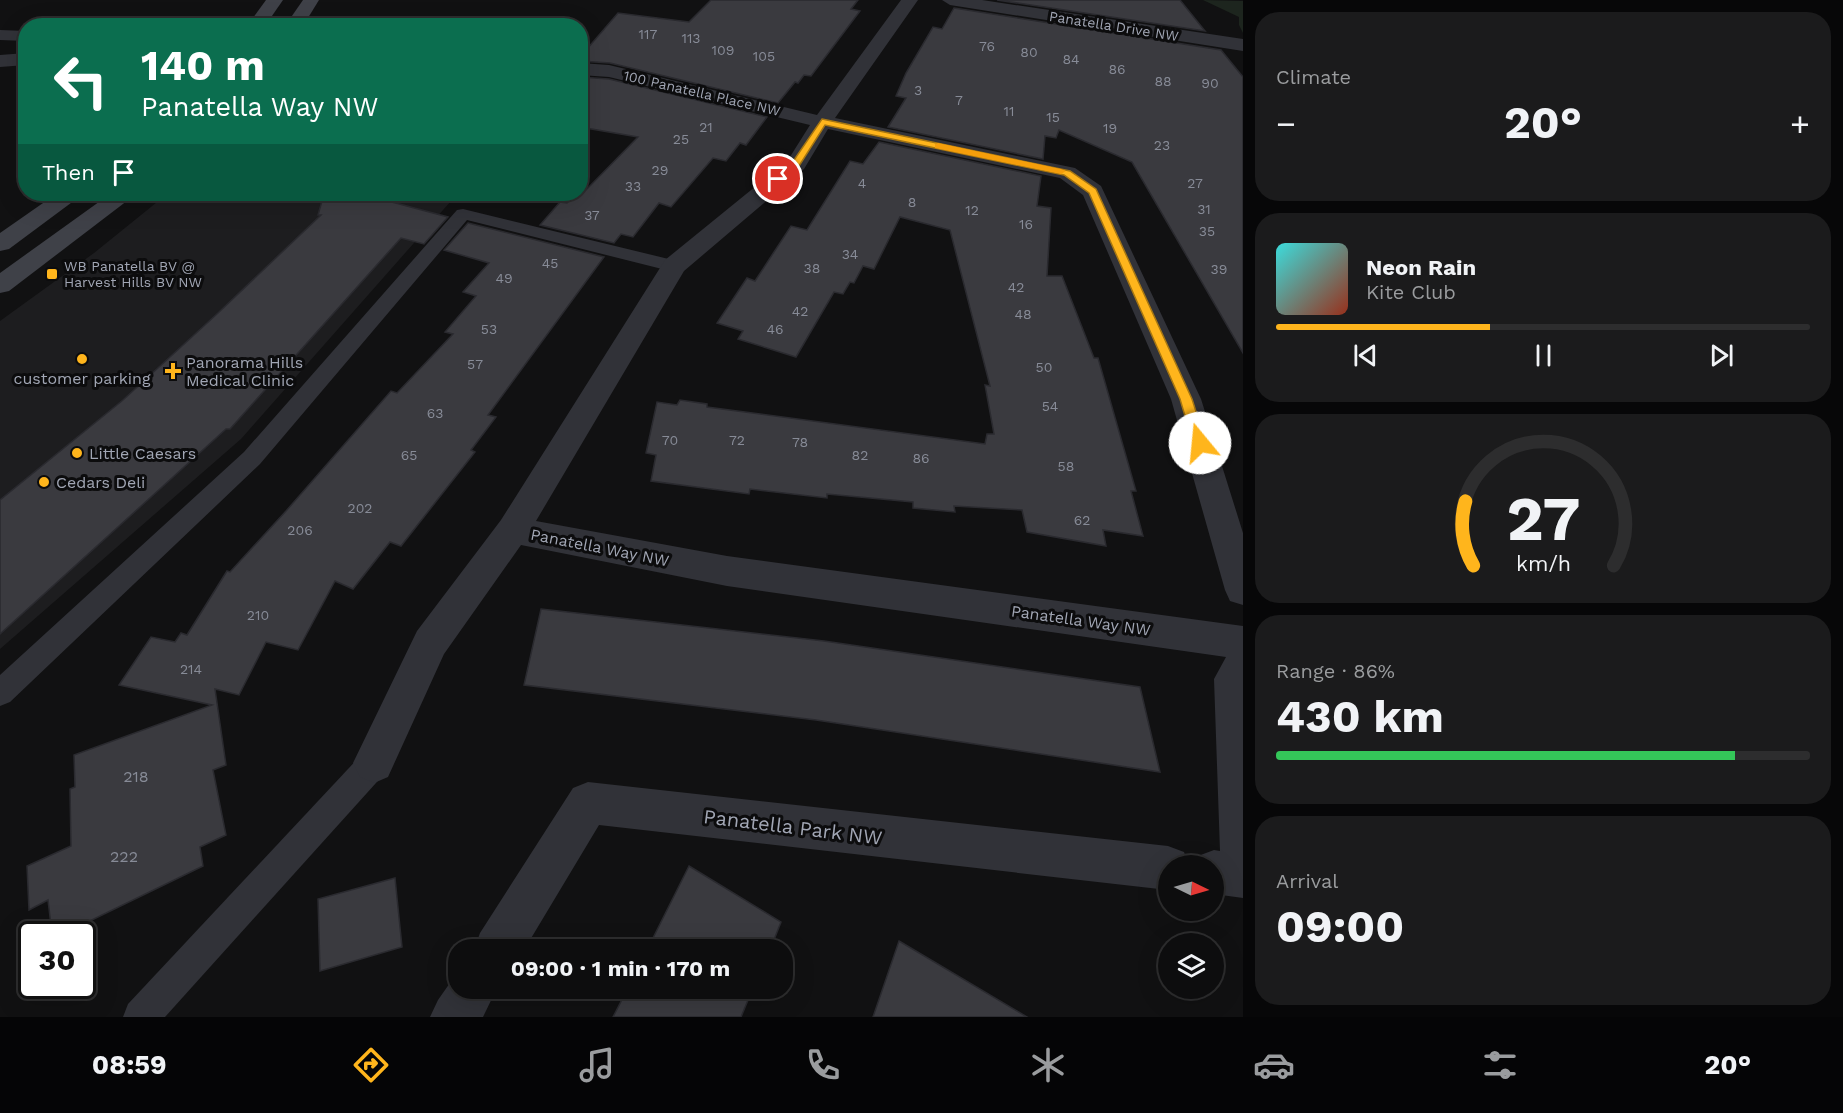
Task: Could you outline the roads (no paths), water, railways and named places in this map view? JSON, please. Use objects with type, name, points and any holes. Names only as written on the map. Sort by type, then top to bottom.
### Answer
[{"type":"street","points":[[262,18],[275,0]]},
{"type":"street","points":[[299,18],[311,0]]},
{"type":"street","name":"Panatella Way NW","points":[[910,0],[822,122],[796,164],[674,266],[513,530],[727,571],[1243,643]]},
{"type":"street","name":"Panatella Drive NW","points":[[950,0],[1243,45]]},
{"type":"street","points":[[0,35],[18,36]]},
{"type":"street","points":[[0,61],[18,60]]},
{"type":"street","name":"100 Panatella Place NW","points":[[588,70],[609,71],[822,122],[1067,172],[1093,191],[1186,399],[1243,590]]},
{"type":"street","points":[[0,244],[61,201]]},
{"type":"street","points":[[0,285],[114,201]]},
{"type":"street","points":[[374,763],[430,643],[513,530]]},
{"type":"street","points":[[1243,664],[1233,679],[1243,870]]},
{"type":"street","name":"Panatella Park NW","points":[[504,939],[588,803],[1158,867]]},
{"type":"street","points":[[1224,873],[1243,876]]},
{"type":"street","points":[[455,1017],[466,999]]},
{"type":"lane","points":[[0,693],[252,459],[463,214],[674,266]]},
{"type":"lane","points":[[141,1017],[374,763]]},
{"type":"place","name":"WB Panatella BV @ Harvest Hills BV NW","points":[[52,274]]},
{"type":"place","name":"customer parking","points":[[82,359]]},
{"type":"place","name":"Panorama Hills Medical Clinic","points":[[173,371]]},
{"type":"place","name":"Little Caesars","points":[[77,453]]},
{"type":"place","name":"Cedars Deli","points":[[44,482]]}]
